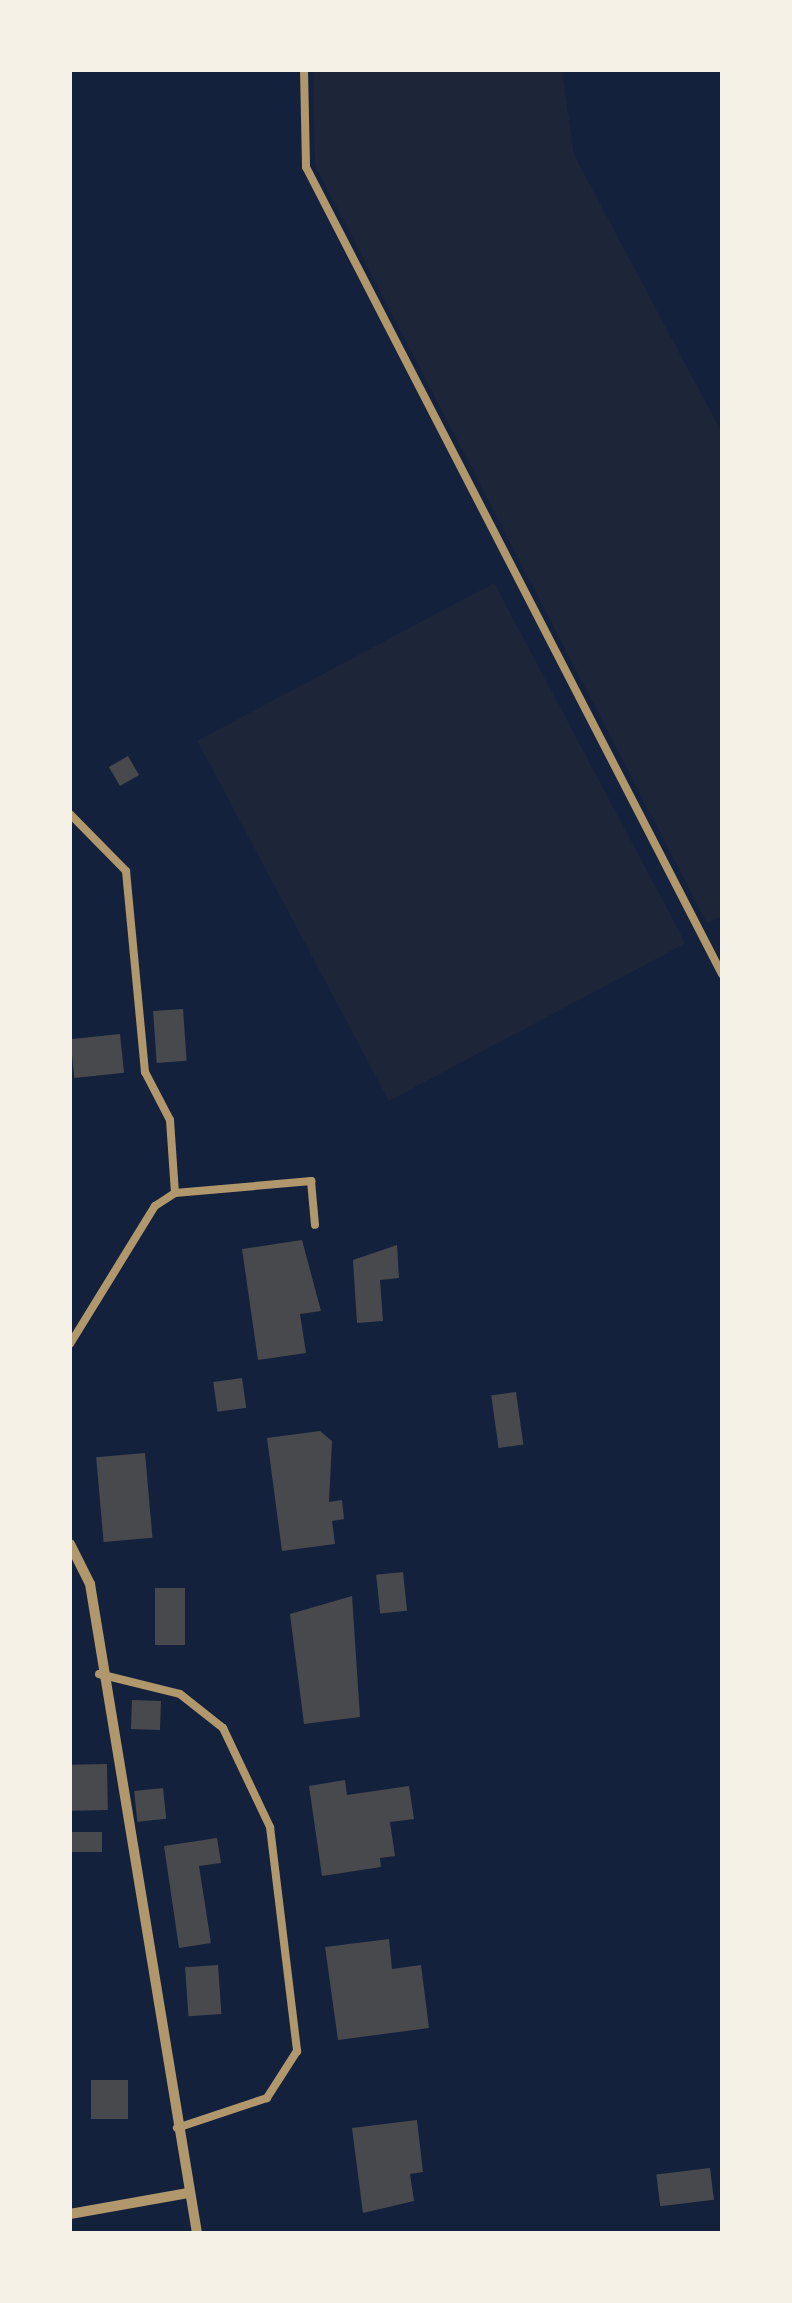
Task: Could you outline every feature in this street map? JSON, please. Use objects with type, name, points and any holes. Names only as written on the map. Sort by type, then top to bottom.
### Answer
[{"type":"street","points":[[70,1544],[90,1584],[99,1674],[197,2233]]},
{"type":"street","points":[[70,2214],[188,2193]]},
{"type":"lane","points":[[304,70],[306,167],[722,974]]},
{"type":"lane","points":[[70,814],[126,871],[145,1072],[170,1120],[175,1193]]},
{"type":"lane","points":[[70,1344],[156,1206],[175,1193],[311,1182],[315,1225]]},
{"type":"lane","points":[[99,1674],[180,1694],[223,1728],[270,1827],[297,2051],[267,2098],[178,2128]]},
{"type":"shaded area","points":[[313,70],[562,70],[574,155],[722,433],[722,916],[707,923],[315,165]]},
{"type":"shaded area","points":[[494,583],[686,943],[389,1101],[197,741]]},
{"type":"building","points":[[128,756],[139,775],[120,786],[109,767]]},
{"type":"building","points":[[183,1009],[187,1061],[157,1063],[153,1011]]},
{"type":"building","points":[[120,1034],[124,1073],[74,1078],[70,1039]]},
{"type":"building","points":[[302,1240],[321,1311],[300,1314],[306,1353],[258,1360],[242,1249]]},
{"type":"building","points":[[397,1245],[399,1278],[380,1280],[383,1321],[357,1323],[353,1260]]},
{"type":"building","points":[[242,1378],[246,1408],[217,1412],[213,1382]]},
{"type":"building","points":[[516,1392],[523,1444],[499,1448],[491,1395]]},
{"type":"building","points":[[320,1431],[332,1441],[329,1502],[342,1500],[344,1519],[332,1521],[335,1544],[282,1551],[267,1438]]},
{"type":"building","points":[[145,1453],[152,1538],[104,1542],[96,1457]]},
{"type":"building","points":[[403,1572],[407,1611],[380,1614],[376,1575]]},
{"type":"building","points":[[155,1588],[185,1588],[185,1645],[155,1645]]},
{"type":"building","points":[[352,1596],[360,1717],[304,1724],[290,1614]]},
{"type":"building","points":[[132,1700],[161,1701],[160,1730],[131,1729]]},
{"type":"building","points":[[107,1764],[108,1810],[71,1811],[70,1765]]},
{"type":"building","points":[[345,1780],[347,1795],[409,1786],[414,1819],[390,1822],[395,1856],[380,1858],[381,1867],[322,1876],[309,1786]]},
{"type":"building","points":[[163,1788],[166,1819],[137,1822],[134,1791]]},
{"type":"building","points":[[70,1832],[102,1832],[102,1852],[70,1852]]},
{"type":"building","points":[[217,1838],[221,1863],[199,1866],[211,1943],[179,1948],[164,1846]]},
{"type":"building","points":[[389,1939],[392,1969],[421,1965],[429,2028],[338,2040],[325,1947]]},
{"type":"building","points":[[218,1965],[221,2014],[188,2016],[185,1967]]},
{"type":"building","points":[[91,2080],[128,2080],[128,2119],[91,2119]]},
{"type":"building","points":[[417,2120],[423,2172],[410,2174],[414,2201],[363,2213],[352,2128]]},
{"type":"building","points":[[710,2168],[714,2200],[660,2206],[656,2175]]}]
